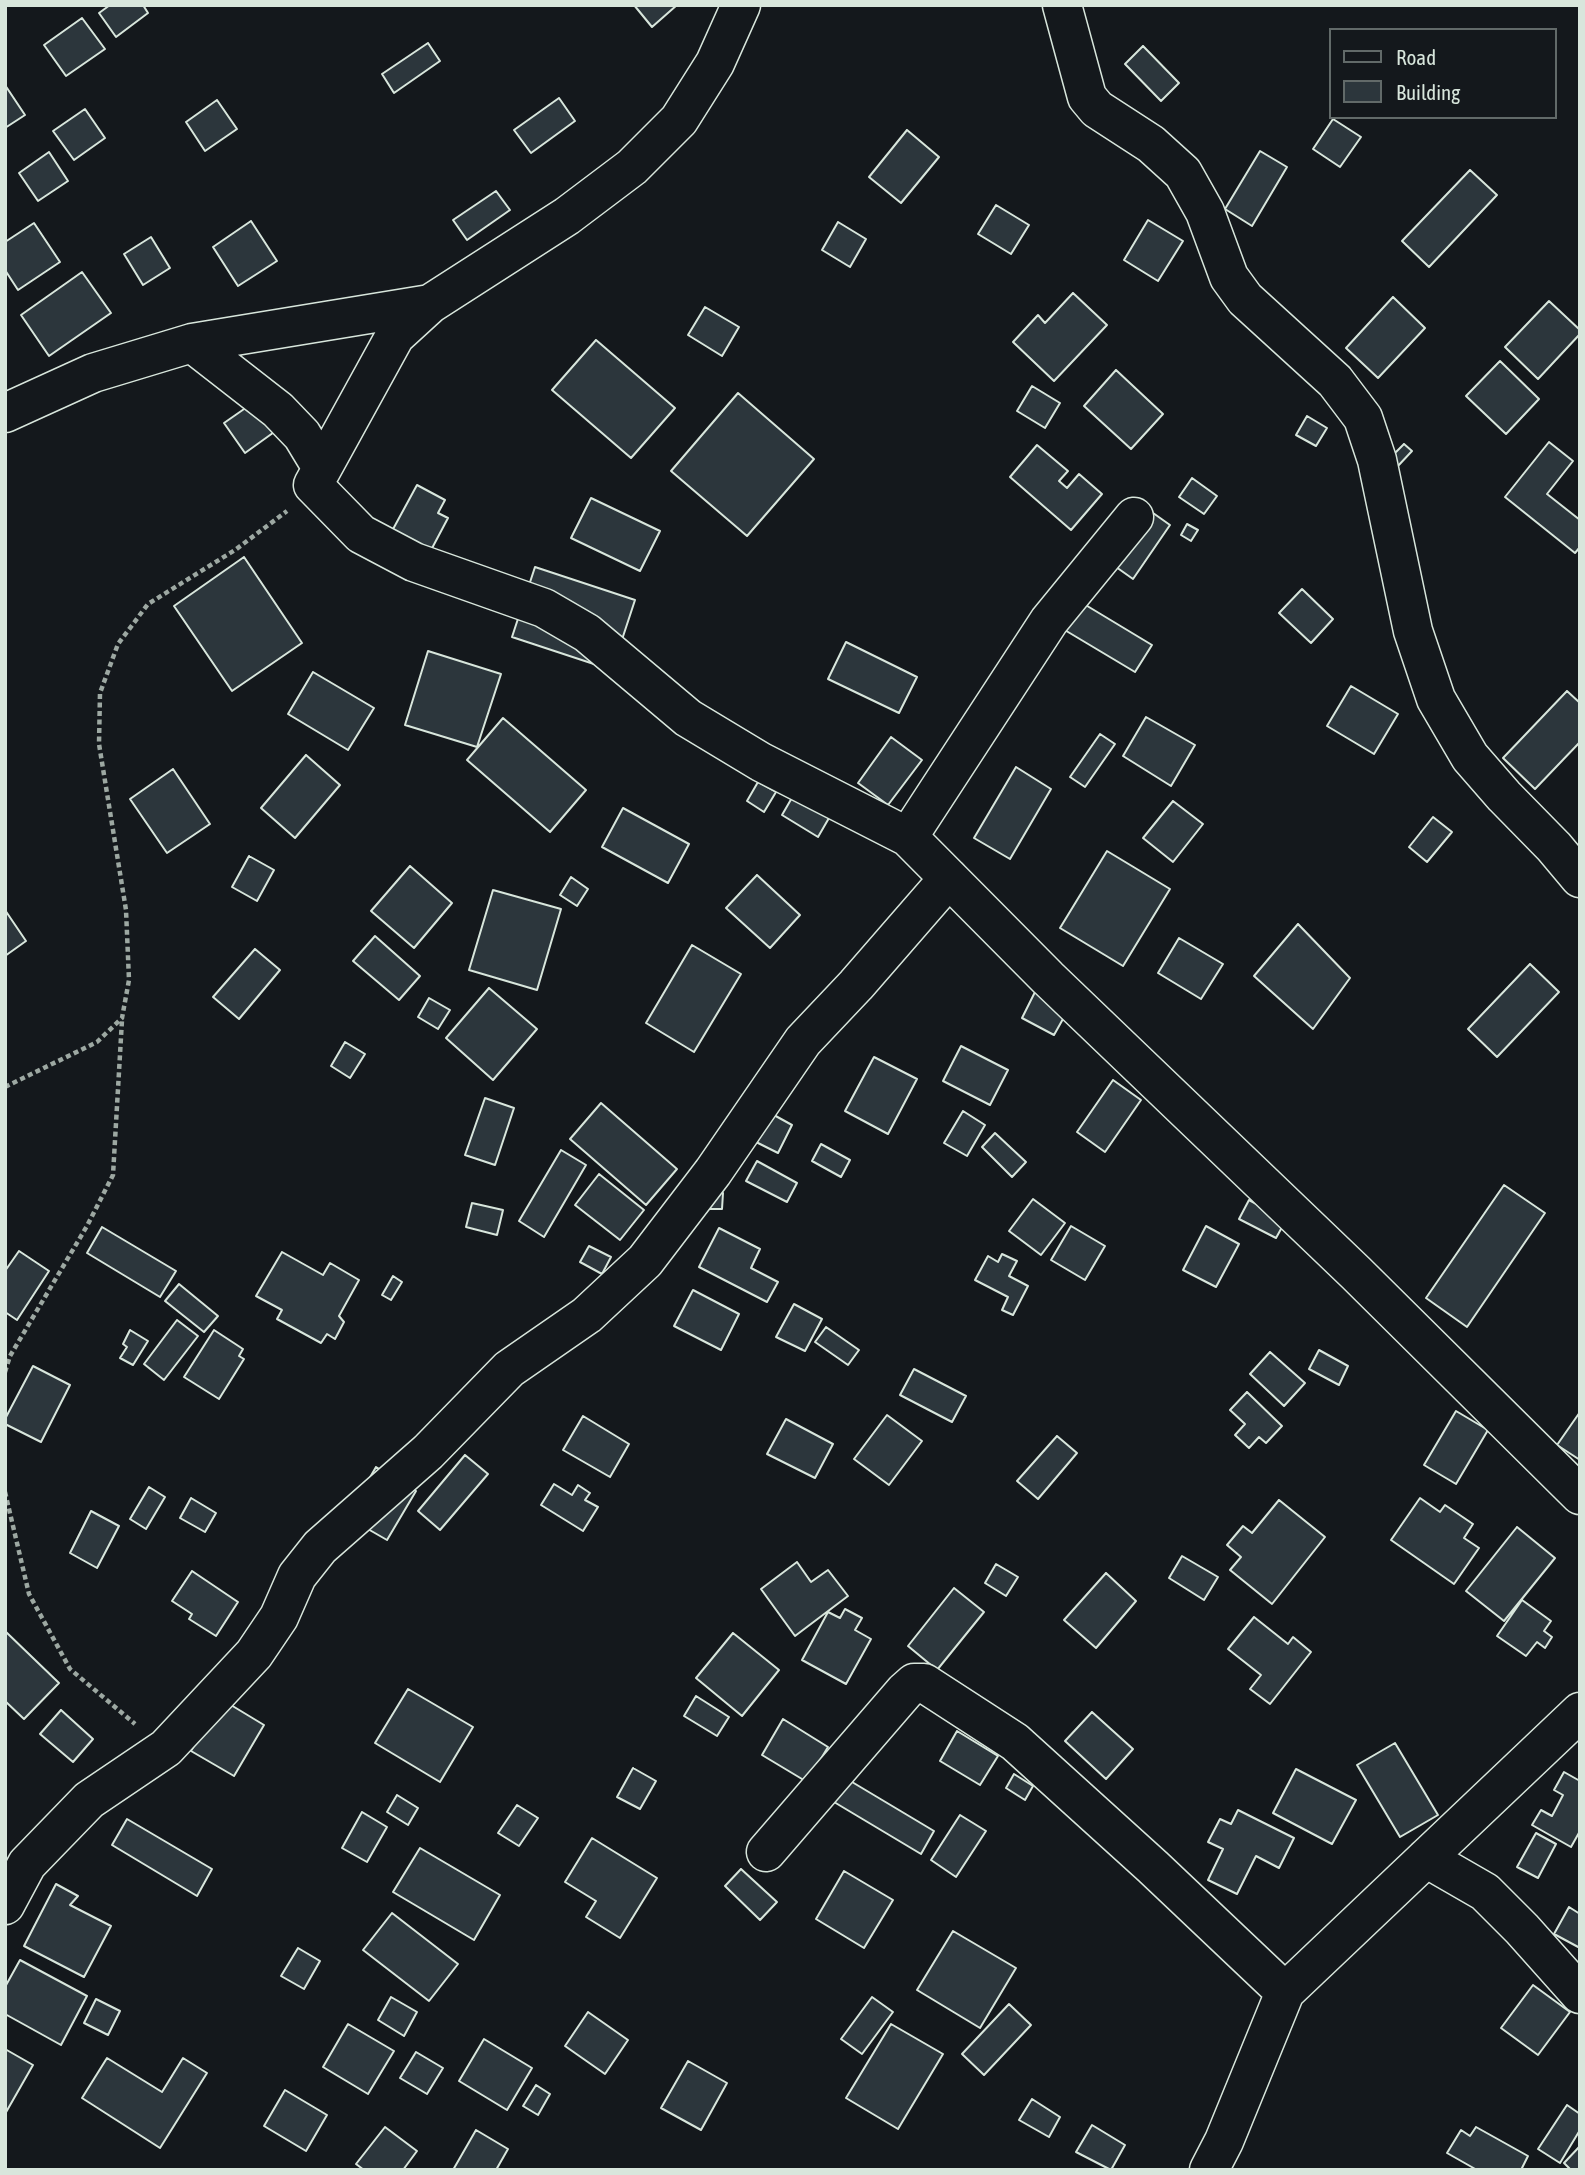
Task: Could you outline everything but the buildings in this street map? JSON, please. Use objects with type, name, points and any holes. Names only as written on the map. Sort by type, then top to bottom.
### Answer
[{"type":"street","points":[[318,477],[395,336],[430,304],[567,216],[632,167],[679,120],[715,63],[741,5]]},
{"type":"street","points":[[1062,5],[1087,97],[1097,109],[1151,144],[1183,173],[1205,212],[1229,277],[1245,299],[1335,381],[1363,418],[1377,460],[1413,631],[1436,699],[1470,757],[1580,878]]},
{"type":"street","points":[[5,413],[93,373],[192,343],[430,304]]},
{"type":"street","points":[[192,343],[278,410],[302,435],[318,477],[361,534],[414,562],[544,608],[587,633],[688,718],[761,762],[908,837],[1048,978],[1356,1273],[1580,1495]]},
{"type":"street","points":[[908,837],[1049,621],[1134,517]]},
{"type":"street","points":[[5,1905],[27,1864],[89,1800],[166,1748],[254,1654],[279,1617],[298,1576],[320,1547],[428,1451],[509,1369],[587,1315],[645,1261],[713,1172],[803,1041],[856,985],[949,878]]},
{"type":"street","points":[[766,1852],[905,1690],[914,1683],[924,1683],[1015,1742],[1153,1867],[1284,1992]]},
{"type":"street","points":[[1209,2170],[1224,2141],[1284,1992],[1580,1712]]},
{"type":"street","points":[[1426,1858],[1485,1892],[1580,1994]]},
{"type":"path","points":[[5,1372],[10,1356],[87,1226],[113,1175],[122,1018],[129,980],[126,910],[99,744],[100,693],[118,644],[148,604],[235,550],[289,510],[318,477]]},
{"type":"path","points":[[5,1087],[97,1042],[122,1018]]},
{"type":"path","points":[[5,1492],[29,1594],[70,1669],[110,1705],[166,1748]]}]
